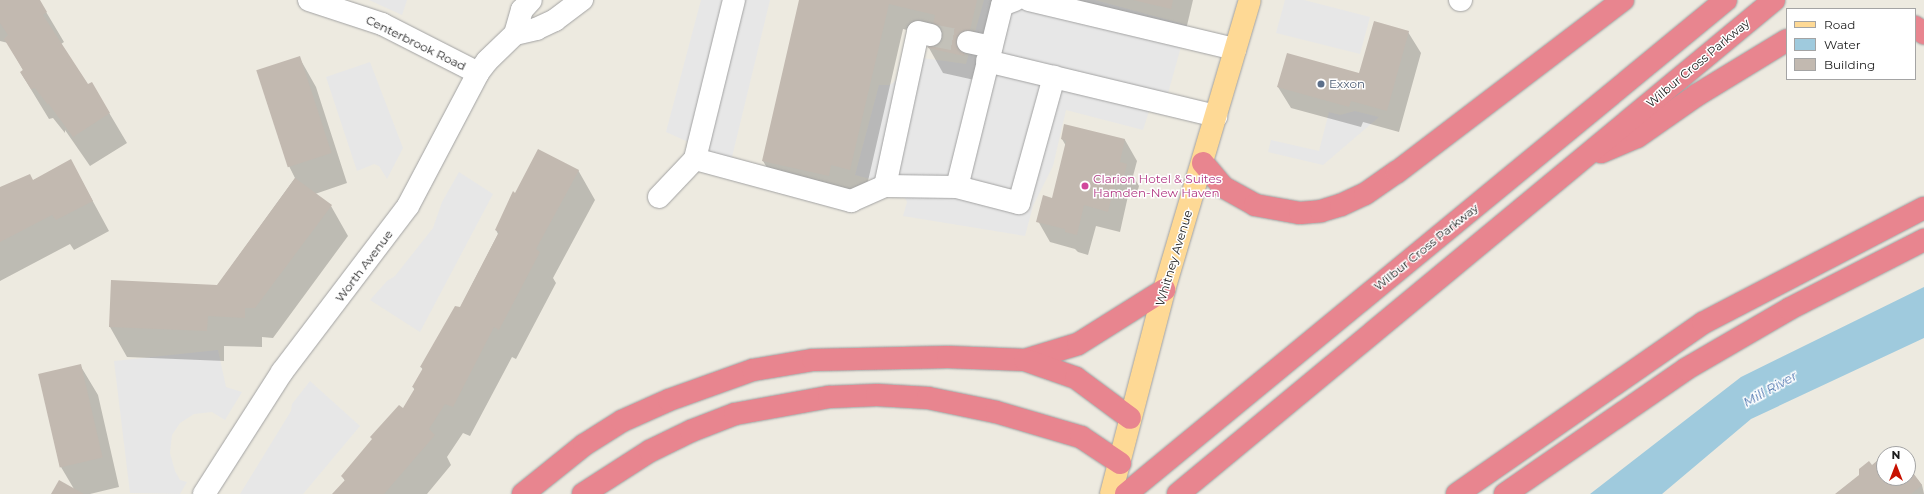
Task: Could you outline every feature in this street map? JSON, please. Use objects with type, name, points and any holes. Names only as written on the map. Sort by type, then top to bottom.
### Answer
[{"type":"highway","points":[[1202,163],[1223,187],[1255,205],[1300,213],[1322,211],[1341,205],[1365,194],[1397,172],[1623,0]]},
{"type":"highway","name":"Wilbur Cross Parkway","points":[[1126,494],[1726,0]]},
{"type":"highway","name":"Wilbur Cross Parkway","points":[[1178,494],[1774,0]]},
{"type":"highway","points":[[1580,161],[1637,137],[1697,95],[1786,41]]},
{"type":"highway","points":[[1457,494],[1703,324],[1924,208]]},
{"type":"highway","points":[[1505,494],[1686,368],[1789,309],[1924,240]]},
{"type":"highway","points":[[523,494],[584,445],[622,422],[676,397],[753,370],[848,358],[1025,360],[1078,344],[1164,290]]},
{"type":"highway","points":[[1025,360],[1076,378],[1130,418]]},
{"type":"highway","points":[[582,494],[650,451],[691,431],[735,414],[829,397],[877,395],[928,398],[996,412],[1081,437],[1120,463]]},
{"type":"main road","name":"Whitney Avenue","points":[[1111,494],[1164,290],[1250,0]]},
{"type":"street","name":"Centerbrook Road","points":[[309,0],[382,24],[478,73]]},
{"type":"street","name":"Worth Avenue","points":[[204,494],[282,372],[408,206],[478,73],[515,34],[522,10],[531,0]]},
{"type":"street","points":[[515,34],[536,29],[554,20],[582,0]]},
{"type":"street","points":[[659,197],[694,159],[734,0]]},
{"type":"street","points":[[957,187],[1002,5],[1015,0]]},
{"type":"street","points":[[1029,0],[1235,49]]},
{"type":"street","points":[[885,186],[918,32],[931,35]]},
{"type":"street","points":[[968,42],[989,54],[1054,77],[1216,116]]},
{"type":"street","points":[[694,159],[851,201],[885,186],[957,187],[1019,203],[1054,77]]},
{"type":"shaded area","points":[[369,0],[407,0],[402,15]]},
{"type":"shaded area","points":[[701,0],[770,0],[731,161],[666,132]]},
{"type":"shaded area","points":[[984,0],[1095,0],[1187,25],[1162,115],[1149,111],[1143,130],[1066,110],[1053,166],[1033,206],[1025,236],[903,216],[907,202],[905,198],[874,180],[855,175],[879,85],[890,85],[923,58],[966,64]]},
{"type":"shaded area","points":[[1285,0],[1304,0],[1370,17],[1360,54],[1276,33]]},
{"type":"shaded area","points":[[370,62],[403,148],[387,179],[379,166],[374,164],[357,171],[326,77]]},
{"type":"shaded area","points":[[1355,111],[1379,117],[1323,165],[1268,152],[1271,140],[1319,151],[1329,112],[1340,115]]},
{"type":"shaded area","points":[[459,172],[493,194],[420,332],[370,300],[387,281],[395,276],[433,228],[442,202]]},
{"type":"shaded area","points":[[218,350],[226,387],[242,392],[225,420],[212,412],[194,414],[180,423],[172,435],[170,453],[175,471],[180,480],[187,482],[180,494],[130,493],[114,361]]},
{"type":"shaded area","points":[[310,381],[360,426],[303,494],[240,494],[291,411],[292,404]]},
{"type":"water","name":"Mill River","points":[[1924,287],[1924,338],[1751,419],[1662,494],[1590,494],[1741,377]]},
{"type":"building","points":[[0,0],[40,0],[47,12],[43,15],[88,84],[92,82],[110,113],[73,137],[35,88],[31,89],[20,72],[23,70],[4,39],[8,35],[0,23]]},
{"type":"building","points":[[799,0],[977,0],[964,56],[928,48],[935,15],[889,4],[850,170],[831,165],[829,176],[762,161]]},
{"type":"building","points":[[1133,0],[1173,0],[1171,9]]},
{"type":"building","points":[[1374,21],[1409,31],[1387,111],[1351,101],[1349,107],[1277,87],[1287,53],[1359,73]]},
{"type":"building","points":[[300,56],[332,153],[288,167],[256,70]]},
{"type":"building","name":"Clarion Hotel & Suites Hamden-New Haven","points":[[1064,124],[1125,139],[1120,162],[1127,164],[1124,177],[1117,175],[1108,212],[1084,205],[1077,235],[1065,232],[1065,229],[1036,222],[1043,195],[1052,198],[1066,141],[1061,139]]},
{"type":"building","points":[[538,149],[579,170],[536,249],[540,252],[499,330],[494,327],[453,407],[445,404],[429,429],[435,435],[384,494],[332,494],[345,480],[341,476],[372,439],[370,437],[399,405],[403,408],[415,388],[412,387],[423,368],[420,367],[455,306],[460,307],[499,232],[495,230],[513,191],[515,193]]},
{"type":"building","points":[[71,159],[93,201],[56,220],[52,215],[0,242],[0,187],[30,174],[33,180]]},
{"type":"building","points":[[295,178],[332,205],[255,308],[245,308],[245,318],[208,316],[207,331],[109,327],[111,280],[217,285]]},
{"type":"building","points":[[81,364],[103,458],[60,467],[38,374]]},
{"type":"building","points":[[1869,461],[1872,465],[1876,462],[1876,486],[1916,486],[1916,477],[1922,485],[1911,494],[1835,494],[1859,475],[1859,469]]},
{"type":"building","points":[[59,480],[84,494],[51,494]]},
{"type":"tunnel","points":[[931,35],[968,42]]},
{"type":"place","name":"Exxon","points":[[1321,84]]},
{"type":"place","name":"Clarion Hotel & Suites Hamden-New Haven","points":[[1085,186]]}]
